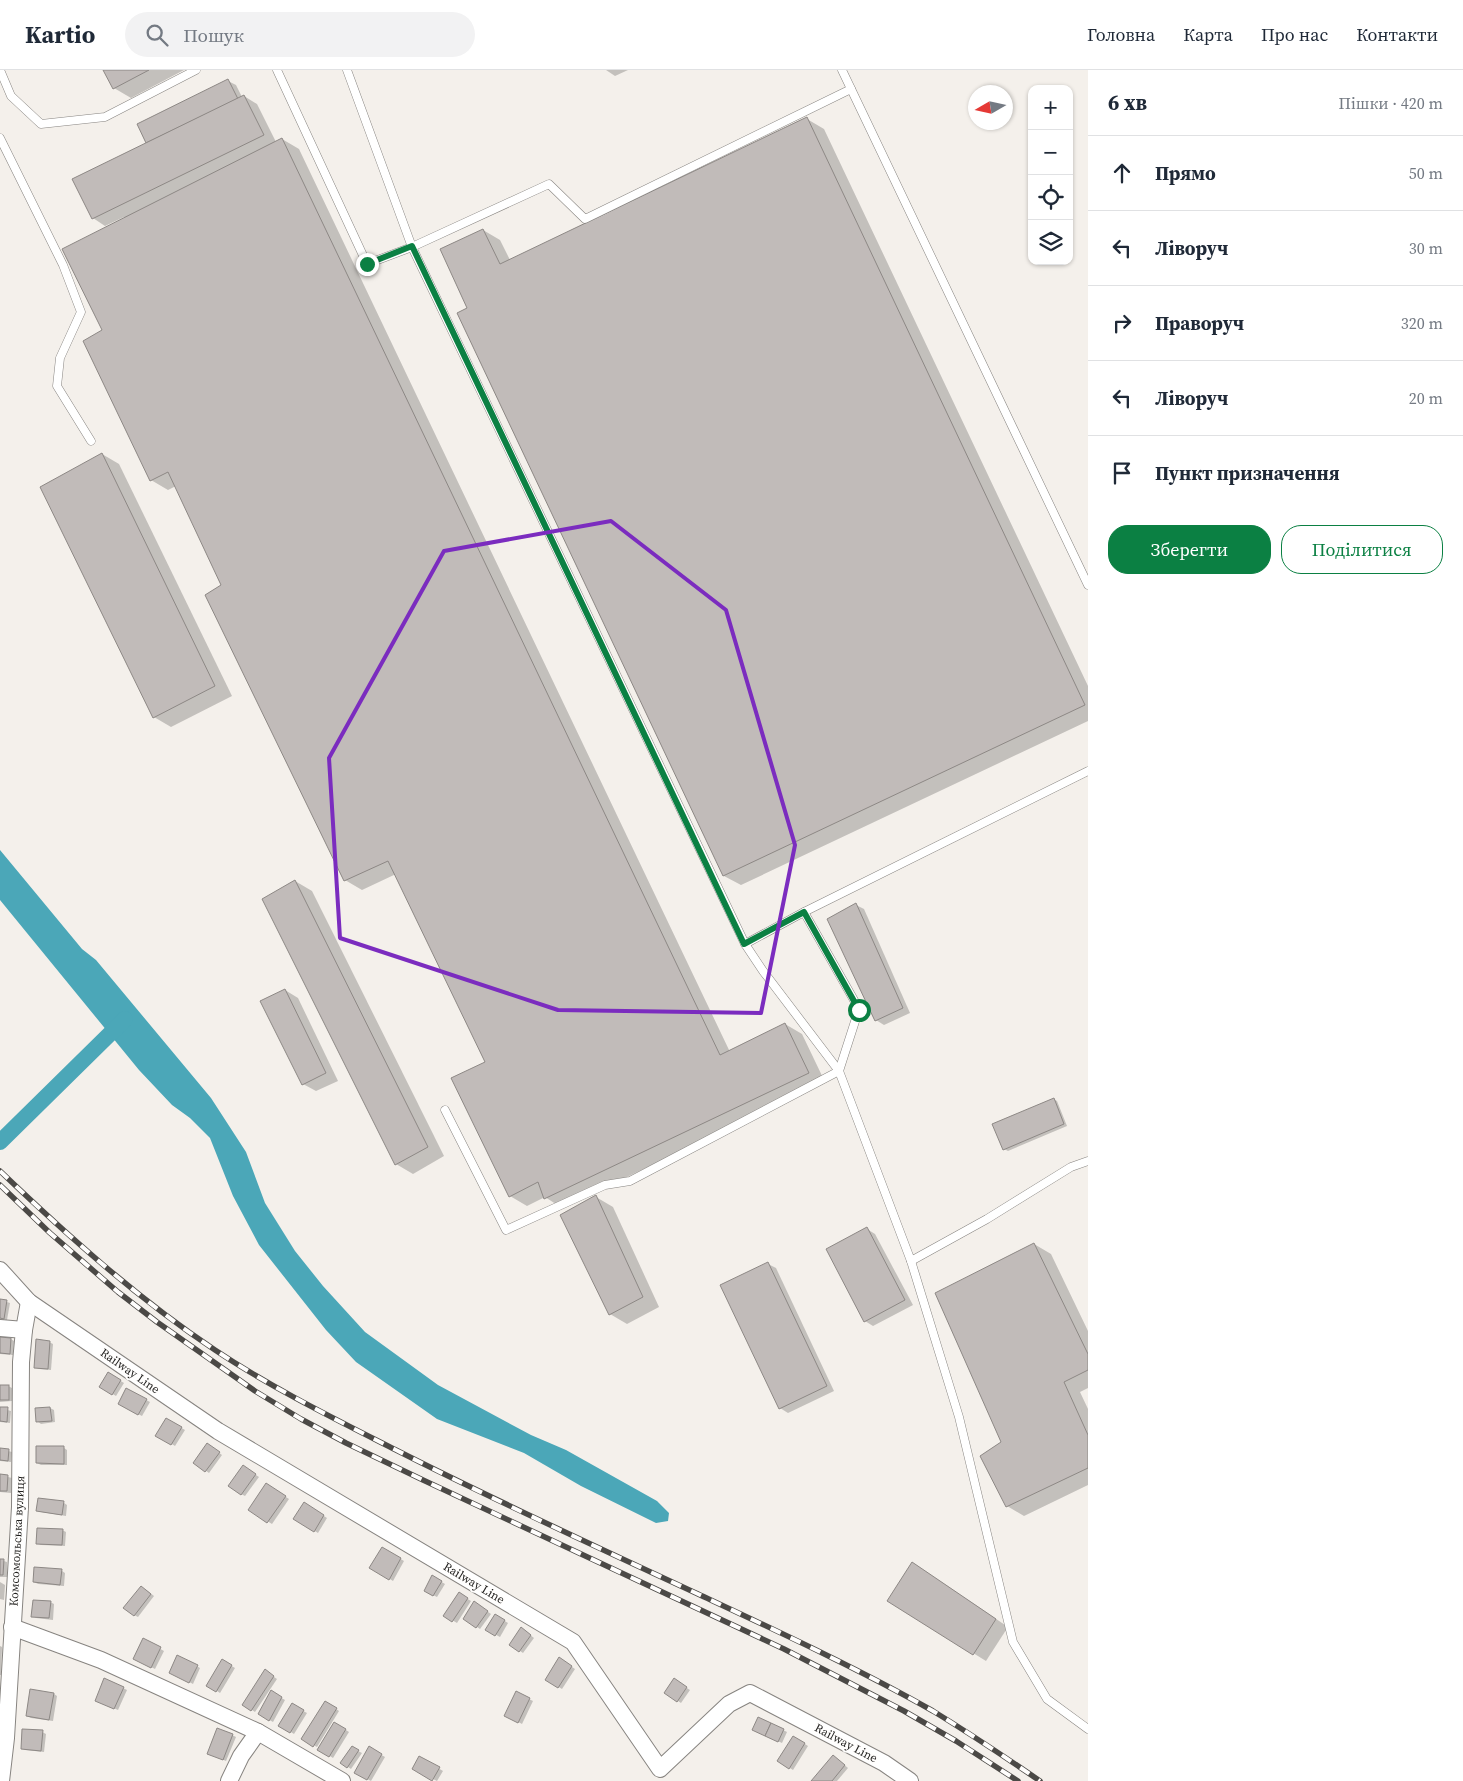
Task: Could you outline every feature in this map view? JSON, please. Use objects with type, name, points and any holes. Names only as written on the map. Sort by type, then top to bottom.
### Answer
[{"type":"street","name":"Railway Line","points":[[0,1270],[29,1302],[218,1431],[574,1642],[655,1775],[729,1704],[750,1693],[884,1763],[910,1781]]},
{"type":"street","name":"Комсомольська вулиця","points":[[1,1781],[20,1507],[21,1362],[29,1302]]},
{"type":"street","points":[[0,1328],[24,1330]]},
{"type":"street","points":[[12,1627],[101,1660],[258,1732],[342,1781]]},
{"type":"street","points":[[229,1781],[241,1756],[258,1732]]},
{"type":"lane","points":[[0,70],[11,96],[40,124],[105,117],[196,70]]},
{"type":"lane","points":[[277,70],[367,264],[412,246],[549,184],[585,219],[851,89]]},
{"type":"lane","points":[[347,70],[412,246],[744,944],[839,1071],[911,1261],[959,1417],[1013,1642],[1047,1699],[1088,1729]]},
{"type":"lane","points":[[842,70],[1088,585]]},
{"type":"lane","points":[[0,138],[62,265],[81,312],[60,358],[57,386],[91,441]]},
{"type":"lane","points":[[744,944],[804,912],[1088,771]]},
{"type":"lane","points":[[445,1110],[506,1230],[605,1186],[630,1181],[839,1071],[859,1010],[804,912]]},
{"type":"lane","points":[[911,1261],[987,1219],[1071,1167],[1088,1161]]},
{"type":"highlighted area","points":[[611,521],[726,610],[795,845],[761,1013],[558,1010],[340,938],[329,758],[444,551]]},
{"type":"water","points":[[0,850],[82,949],[96,960],[211,1098],[246,1152],[265,1203],[295,1251],[323,1286],[365,1332],[438,1385],[531,1435],[566,1450],[657,1501],[669,1513],[668,1521],[656,1523],[581,1486],[524,1453],[437,1419],[356,1362],[326,1330],[259,1245],[233,1196],[210,1138],[190,1118],[172,1105],[139,1070],[0,900]]},
{"type":"building","points":[[103,70],[149,70],[113,89]]},
{"type":"building","points":[[228,79],[238,99],[146,143],[137,124]]},
{"type":"building","points":[[244,95],[264,135],[92,219],[72,179]]},
{"type":"building","points":[[807,117],[1085,705],[723,876],[457,313],[467,308],[440,249],[483,229],[500,264]]},
{"type":"building","points":[[282,138],[720,1055],[785,1023],[809,1073],[544,1199],[538,1182],[509,1197],[451,1078],[485,1062],[388,861],[344,881],[205,595],[221,585],[168,472],[150,481],[83,341],[102,330],[62,249]]},
{"type":"building","points":[[102,453],[215,686],[153,718],[40,487]]},
{"type":"building","points":[[295,880],[428,1147],[395,1165],[262,899]]},
{"type":"building","points":[[856,903],[903,1008],[875,1021],[827,919]]},
{"type":"building","points":[[285,989],[326,1073],[302,1085],[260,1001]]},
{"type":"building","points":[[1054,1098],[1064,1124],[1003,1150],[992,1124]]},
{"type":"building","points":[[596,1195],[643,1297],[609,1315],[560,1215]]},
{"type":"building","points":[[867,1227],[905,1300],[864,1322],[826,1249]]},
{"type":"building","points":[[1034,1243],[1088,1354],[1088,1370],[1064,1382],[1088,1435],[1088,1468],[1006,1507],[980,1456],[1001,1442],[935,1293]]},
{"type":"building","points":[[768,1262],[827,1386],[779,1409],[720,1285]]},
{"type":"building","points":[[0,1299],[7,1300],[4,1319],[0,1318]]},
{"type":"building","points":[[0,1337],[11,1338],[10,1354],[0,1353]]},
{"type":"building","points":[[36,1339],[50,1341],[48,1369],[34,1368]]},
{"type":"building","points":[[108,1372],[121,1380],[112,1395],[99,1387]]},
{"type":"building","points":[[0,1385],[9,1385],[9,1400],[0,1400]]},
{"type":"building","points":[[126,1388],[147,1399],[138,1415],[118,1404]]},
{"type":"building","points":[[0,1407],[8,1407],[7,1422],[0,1421]]},
{"type":"building","points":[[50,1407],[52,1421],[36,1422],[35,1408]]},
{"type":"building","points":[[166,1418],[182,1427],[171,1445],[155,1436]]},
{"type":"building","points":[[207,1443],[220,1452],[205,1472],[193,1463]]},
{"type":"building","points":[[36,1446],[64,1446],[64,1464],[36,1463]]},
{"type":"building","points":[[0,1448],[9,1449],[8,1461],[0,1460]]},
{"type":"building","points":[[243,1465],[256,1474],[241,1495],[228,1486]]},
{"type":"building","points":[[0,1474],[8,1475],[7,1491],[0,1491]]},
{"type":"building","points":[[266,1483],[286,1496],[267,1523],[248,1510]]},
{"type":"building","points":[[38,1498],[64,1501],[62,1515],[36,1511]]},
{"type":"building","points":[[304,1502],[324,1515],[314,1532],[293,1519]]},
{"type":"building","points":[[37,1528],[63,1529],[62,1545],[36,1544]]},
{"type":"building","points":[[382,1547],[401,1558],[389,1580],[369,1568]]},
{"type":"building","points":[[0,1559],[4,1559],[3,1575],[0,1575]]},
{"type":"building","points":[[912,1562],[996,1619],[973,1655],[887,1601]]},
{"type":"building","points":[[34,1567],[62,1569],[60,1585],[33,1582]]},
{"type":"building","points":[[432,1575],[442,1581],[433,1596],[424,1591]]},
{"type":"building","points":[[141,1586],[151,1594],[134,1616],[123,1608]]},
{"type":"building","points":[[459,1592],[468,1598],[452,1622],[443,1616]]},
{"type":"building","points":[[33,1600],[51,1601],[49,1618],[31,1617]]},
{"type":"building","points":[[474,1601],[488,1611],[476,1628],[463,1619]]},
{"type":"building","points":[[495,1614],[505,1620],[495,1636],[485,1630]]},
{"type":"building","points":[[521,1627],[531,1635],[519,1652],[509,1645]]},
{"type":"building","points":[[143,1638],[161,1647],[151,1668],[133,1659]]},
{"type":"building","points":[[177,1655],[198,1665],[189,1683],[169,1673]]},
{"type":"building","points":[[559,1657],[572,1666],[558,1688],[545,1680]]},
{"type":"building","points":[[222,1659],[232,1665],[216,1692],[206,1686]]},
{"type":"building","points":[[265,1669],[274,1676],[251,1711],[242,1705]]},
{"type":"building","points":[[104,1678],[124,1687],[114,1709],[95,1701]]},
{"type":"building","points":[[674,1678],[687,1687],[677,1702],[664,1693]]},
{"type":"building","points":[[30,1689],[54,1693],[49,1720],[26,1716]]},
{"type":"building","points":[[271,1690],[282,1697],[269,1721],[258,1714]]},
{"type":"building","points":[[516,1691],[530,1698],[518,1723],[504,1716]]},
{"type":"building","points":[[325,1701],[337,1708],[313,1747],[301,1739]]},
{"type":"building","points":[[292,1703],[304,1710],[290,1733],[278,1726]]},
{"type":"building","points":[[758,1717],[771,1723],[765,1736],[752,1730]]},
{"type":"building","points":[[334,1722],[346,1729],[329,1757],[317,1750]]},
{"type":"building","points":[[771,1723],[784,1729],[778,1742],[765,1736]]},
{"type":"building","points":[[217,1728],[233,1734],[223,1760],[207,1754]]},
{"type":"building","points":[[22,1729],[43,1730],[41,1751],[21,1749]]},
{"type":"building","points":[[793,1736],[805,1743],[789,1769],[777,1761]]},
{"type":"building","points":[[352,1746],[359,1750],[347,1768],[340,1763]]},
{"type":"building","points":[[369,1746],[382,1754],[367,1780],[354,1773]]},
{"type":"building","points":[[833,1755],[845,1765],[832,1781],[811,1781]]},
{"type":"building","points":[[419,1756],[440,1767],[432,1781],[412,1769]]},
{"type":"waterway","points":[[0,1142],[125,1019]]},
{"type":"railway","points":[[0,1171],[103,1265],[158,1309],[215,1350],[281,1390],[471,1487],[787,1636],[875,1680],[933,1711],[1040,1781]]},
{"type":"railway","points":[[0,1185],[50,1233],[118,1292],[255,1391],[301,1419],[423,1480],[784,1649],[904,1711],[956,1741],[1018,1781]]},
{"type":"route","points":[[367,264],[412,246],[744,944],[804,912],[859,1010]]}]
